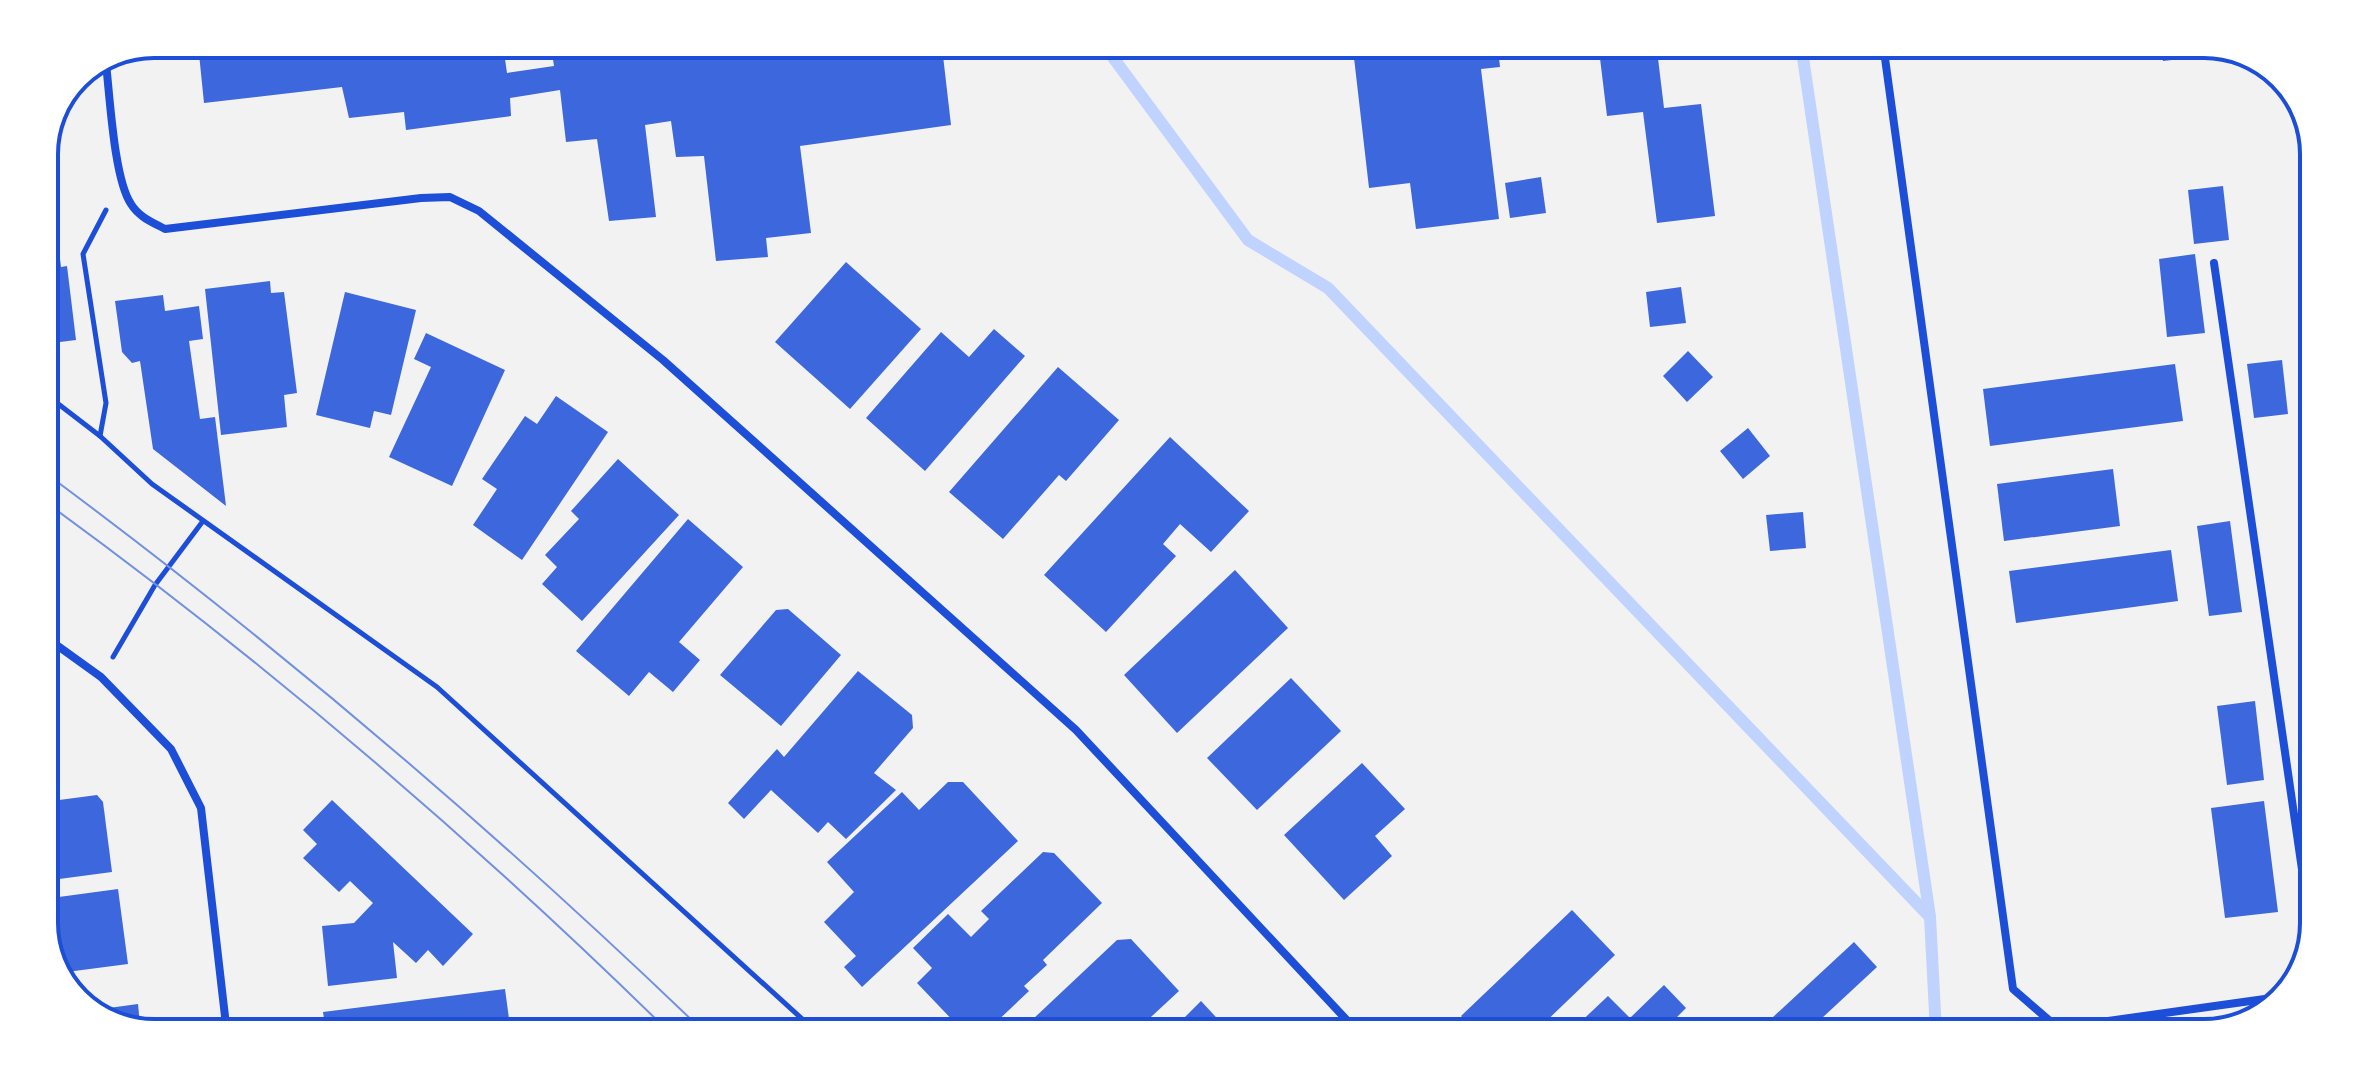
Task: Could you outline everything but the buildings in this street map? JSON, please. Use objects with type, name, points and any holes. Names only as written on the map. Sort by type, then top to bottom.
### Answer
[{"type":"street","points":[[1885,58],[2013,989],[2048,1019]]},
{"type":"street","points":[[107,71],[122,181],[129,203],[142,217],[165,229],[421,198],[450,197],[479,211],[663,360],[1076,730],[1346,1019]]},
{"type":"street","points":[[2214,263],[2300,856]]},
{"type":"street","points":[[58,646],[101,677],[171,749],[201,808],[225,1019]]},
{"type":"street","points":[[2122,1019],[2261,999]]},
{"type":"path","points":[[100,436],[106,403],[83,254],[122,181]]},
{"type":"path","points":[[58,404],[100,436],[152,484],[437,687],[802,1019]]},
{"type":"path","points":[[101,677],[155,585],[203,521]]},
{"type":"waterway","points":[[1113,58],[1248,240],[1328,288],[1930,917]]},
{"type":"waterway","points":[[1803,58],[1930,917],[1935,1019]]},
{"type":"tram line","points":[[58,483],[215,603],[380,739],[542,880],[691,1019]]},
{"type":"tram line","points":[[58,511],[286,687],[364,753],[516,887],[656,1019]]}]
